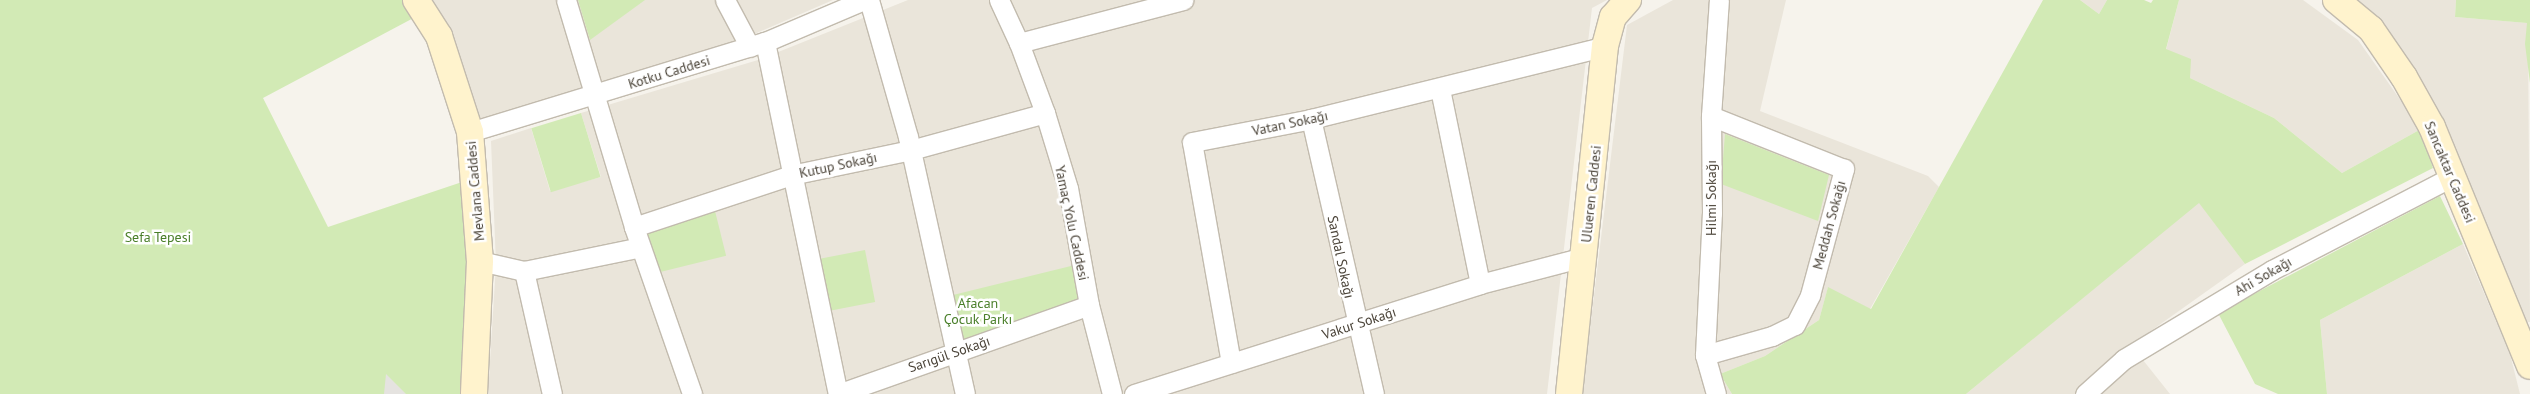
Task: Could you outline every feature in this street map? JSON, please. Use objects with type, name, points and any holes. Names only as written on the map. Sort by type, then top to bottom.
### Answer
[{"type":"street","name":"Mevlana Caddesi","points":[[416,0],[438,36],[470,132],[480,261],[474,394]]},
{"type":"street","points":[[566,0],[634,227],[692,394]]},
{"type":"street","points":[[725,0],[758,45],[791,175],[838,394]]},
{"type":"street","name":"Kotku Caddesi","points":[[470,132],[758,45],[864,0]]},
{"type":"street","points":[[869,0],[910,150],[965,394]]},
{"type":"street","name":"Yamaç Yolu Caddesi","points":[[999,0],[1019,43],[1045,113],[1068,188],[1089,305],[1112,394]]},
{"type":"street","points":[[1019,43],[1183,0]]},
{"type":"street","name":"Ulueren Caddesi","points":[[1569,394],[1604,46],[1613,17],[1628,0]]},
{"type":"street","name":"Hilmi Sokağı","points":[[1716,394],[1705,355],[1712,213],[1711,116],[1719,0]]},
{"type":"street","name":"Sancaktar Caddesi","points":[[2336,0],[2371,29],[2404,77],[2432,127],[2530,366]]},
{"type":"street","name":"Vatan Sokağı","points":[[1231,363],[1192,142],[1312,119],[1440,89],[1604,46]]},
{"type":"street","points":[[1440,89],[1480,284]]},
{"type":"street","name":"Kutup Sokağı","points":[[634,227],[791,175],[910,150],[1045,113]]},
{"type":"street","name":"Meddah Sokağı","points":[[1705,355],[1772,336],[1795,325],[1810,295],[1844,169],[1711,116]]},
{"type":"street","name":"Sandal Sokağı","points":[[1312,119],[1356,325],[1374,394]]},
{"type":"street","name":"Ahi Sokağı","points":[[2085,394],[2124,359],[2272,270],[2452,176]]},
{"type":"street","points":[[480,261],[524,270],[641,247]]},
{"type":"street","name":"Vakur Sokağı","points":[[1134,394],[1356,325],[1480,284],[1584,256]]},
{"type":"street","points":[[524,270],[552,394]]},
{"type":"street","name":"Sarıgül Sokağı","points":[[838,394],[1089,305]]},
{"type":"shaded area","points":[[427,0],[833,0],[752,35],[482,126],[464,69]]},
{"type":"shaded area","points":[[908,0],[1607,0],[1592,8],[1547,394],[488,394],[496,264],[491,141],[531,128],[550,191],[601,177],[581,113],[758,60]]},
{"type":"shaded area","points":[[1673,0],[1786,0],[1760,111],[1928,176],[1939,187],[1870,309],[1828,288],[1819,320],[1765,356],[1720,374],[1732,394],[1582,394],[1627,25]]},
{"type":"shaded area","points":[[2080,0],[2107,0],[2099,14]]},
{"type":"shaded area","points":[[2179,0],[2303,0],[2358,40],[2421,129],[2342,173],[2274,118],[2190,78],[2166,50]]},
{"type":"shaded area","points":[[2350,0],[2456,0],[2455,17],[2528,23],[2530,322],[2522,322]]},
{"type":"shaded area","points":[[2199,202],[2245,264],[2131,345],[2170,394],[1966,394]]},
{"type":"shaded area","points":[[2463,244],[2510,354],[2520,394],[2327,394],[2320,320]]},
{"type":"shaded area","points":[[386,374],[406,394],[384,394]]},
{"type":"green space","name":"Sefa Tepesi","points":[[0,0],[410,0],[421,14],[263,98],[328,227],[468,180],[463,394],[0,394]]},
{"type":"green space","points":[[578,0],[645,0],[590,40]]},
{"type":"green space","points":[[2043,0],[2080,0],[2099,14],[2107,0],[2144,0],[2151,3],[2153,0],[2179,0],[2166,49],[2191,59],[2190,78],[2274,118],[2342,173],[2421,129],[2433,168],[2245,264],[2199,203],[1966,394],[1732,394],[1720,374],[1765,356],[1819,320],[1828,287],[1871,309]]},
{"type":"green space","points":[[2456,0],[2530,0],[2530,83],[2525,44],[2527,23],[2455,17]]},
{"type":"green space","points":[[581,113],[601,177],[551,192],[531,128]]},
{"type":"green space","points":[[1725,134],[1829,175],[1818,221],[1721,184]]},
{"type":"green space","points":[[2440,196],[2463,244],[2320,320],[2327,394],[2278,394],[2255,384],[2218,313]]},
{"type":"green space","points":[[715,211],[726,256],[657,273],[646,228]]},
{"type":"green space","points":[[865,250],[875,302],[826,312],[816,260]]},
{"type":"green space","name":"Afacan Çocuk Parkı","points":[[1075,265],[1081,301],[961,340],[953,295]]}]
